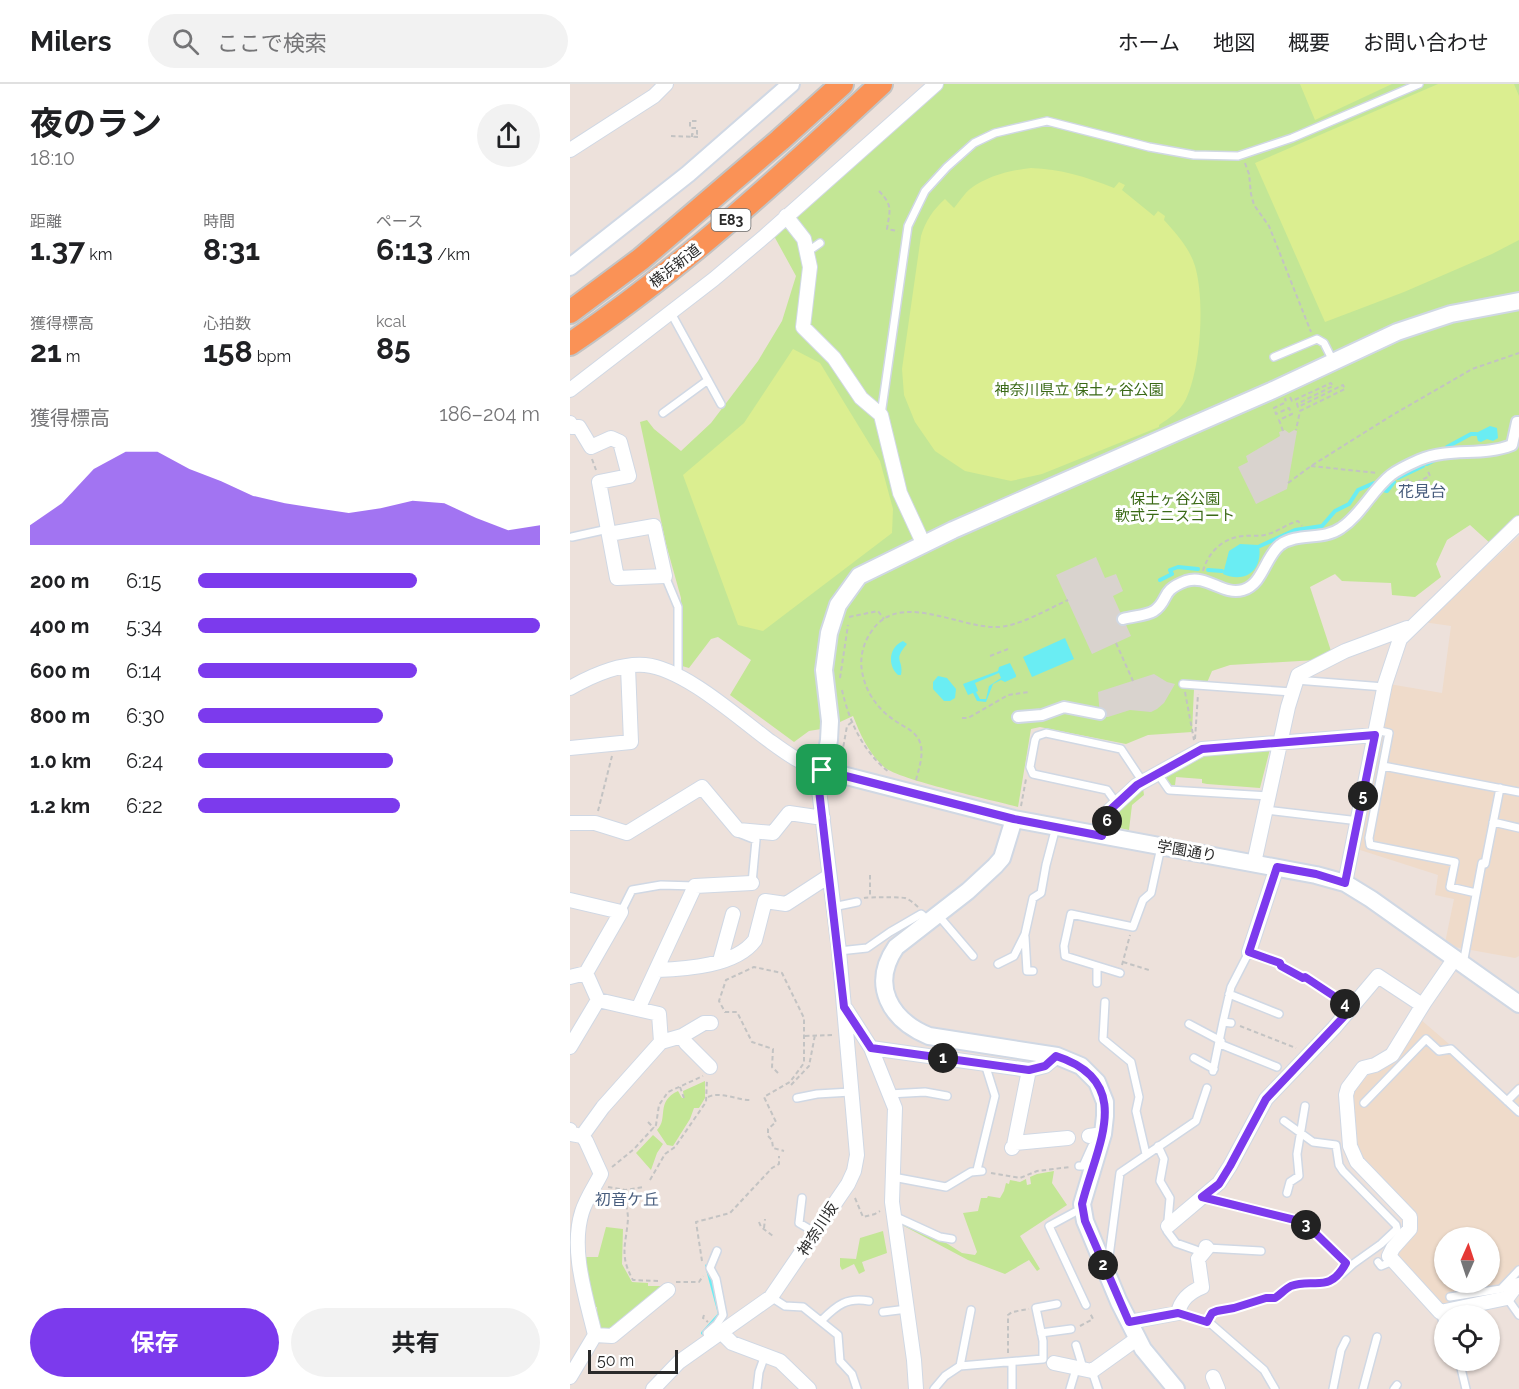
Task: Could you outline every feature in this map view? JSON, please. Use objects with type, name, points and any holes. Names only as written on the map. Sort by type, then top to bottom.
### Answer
[{"type":"highway","name":"横浜新道","points":[[570,312],[641,259],[842,84]]},
{"type":"highway","name":"横浜新道","points":[[570,344],[674,268],[747,207],[881,84]]},
{"type":"street","points":[[570,150],[654,96],[666,84]]},
{"type":"street","points":[[570,267],[688,174],[791,84]]},
{"type":"street","points":[[570,390],[757,243],[936,84]]},
{"type":"street","points":[[786,216],[804,239],[810,267],[803,327],[834,358],[861,399],[881,416],[900,493],[924,545]]},
{"type":"street","points":[[571,684],[628,667],[644,665],[678,676],[689,681],[799,762],[822,770],[829,740],[830,721],[824,670],[829,633],[838,605],[859,576],[953,530],[1271,392],[1396,332],[1451,314],[1519,301]]},
{"type":"street","points":[[1123,619],[1152,612],[1170,588],[1190,580],[1201,580],[1228,590],[1245,589],[1255,583],[1273,553],[1281,545],[1293,539],[1325,536],[1338,530],[1389,476],[1443,452],[1490,452],[1516,444],[1517,422],[1519,422]]},
{"type":"street","points":[[574,430],[591,447],[611,438],[620,442],[629,476],[599,482],[617,578],[665,576],[654,526],[609,532]]},
{"type":"street","points":[[1345,883],[1384,687],[1396,647],[1412,626],[1519,523]]},
{"type":"street","points":[[1254,863],[1280,742],[1298,675],[1345,651],[1412,626]]},
{"type":"street","points":[[570,748],[631,742],[628,667]]},
{"type":"street","points":[[1018,717],[1042,716],[1064,707],[1100,714]]},
{"type":"street","points":[[1102,836],[1110,810],[1143,782],[1202,749],[1376,732]]},
{"type":"street","name":"学園通り","points":[[822,770],[1019,815],[1056,827],[1316,874],[1345,883],[1371,898],[1519,1004]]},
{"type":"street","name":"神奈川坂","points":[[653,1389],[679,1362],[771,1297],[816,1233],[854,1171],[857,1155],[852,1092],[844,1035],[839,951],[819,790],[822,770]]},
{"type":"street","points":[[570,823],[595,823],[627,833],[702,788],[738,830],[773,833],[789,813],[823,818]]},
{"type":"street","points":[[1019,815],[1002,858],[968,891],[929,917],[896,947],[887,960],[884,975],[890,1006],[900,1020],[929,1036],[1056,1056],[1081,1066],[1097,1082],[1105,1102],[1105,1116],[1097,1139],[1083,1212],[1106,1272],[1129,1322],[1143,1348],[1176,1389]]},
{"type":"street","points":[[1249,952],[1277,867]]},
{"type":"street","points":[[657,970],[702,966],[732,957],[751,945],[754,940],[765,901],[786,904],[829,876]]},
{"type":"street","points":[[638,1009],[695,886],[752,883]]},
{"type":"street","points":[[570,900],[621,912],[586,973],[570,977]]},
{"type":"street","points":[[720,961],[733,914]]},
{"type":"street","points":[[1434,1305],[1389,1256],[1410,1229],[1410,1217],[1357,1162],[1350,1146],[1346,1095],[1348,1088],[1363,1068],[1375,1065],[1392,1055],[1422,1005],[1459,961]]},
{"type":"street","points":[[586,973],[598,1000]]},
{"type":"street","points":[[1167,1226],[1219,1184],[1281,1082],[1352,1008],[1378,976],[1422,1005]]},
{"type":"street","points":[[598,1000],[659,1014],[661,1042]]},
{"type":"street","points":[[570,1047],[598,1000]]},
{"type":"street","points":[[844,1007],[871,1048],[895,1108],[893,1210],[916,1389]]},
{"type":"street","points":[[570,1377],[595,1335],[576,1274],[582,1212],[602,1176],[586,1141],[576,1133],[603,1107],[661,1042],[682,1036],[704,1023],[711,1023]]},
{"type":"street","points":[[682,1036],[707,1074]]},
{"type":"street","points":[[871,1048],[1029,1070],[1045,1066],[1056,1056]]},
{"type":"street","points":[[1029,1070],[1013,1145],[1068,1138]]},
{"type":"street","points":[[1129,1322],[1178,1313],[1180,1305],[1191,1292],[1203,1287],[1198,1259],[1203,1248]]},
{"type":"street","points":[[595,1335],[612,1336],[670,1284]]},
{"type":"street","points":[[1474,1305],[1507,1298],[1519,1285]]},
{"type":"street","points":[[721,1332],[732,1343],[780,1362],[809,1389]]},
{"type":"street","points":[[1049,1361],[1084,1370],[1138,1338]]},
{"type":"lane","points":[[881,416],[908,225],[925,191],[946,167],[974,143],[995,133],[1047,121],[1149,147],[1194,155],[1241,155],[1292,138],[1419,84]]},
{"type":"lane","points":[[807,252],[820,243]]},
{"type":"lane","points":[[671,312],[721,404]]},
{"type":"lane","points":[[1274,357],[1314,340],[1324,343],[1333,362]]},
{"type":"lane","points":[[663,413],[708,380]]},
{"type":"lane","points":[[572,537],[609,532]]},
{"type":"lane","points":[[665,576],[678,607],[678,676]]},
{"type":"lane","points":[[1184,684],[1384,687]]},
{"type":"lane","points":[[1376,732],[1389,733],[1369,838],[1370,845],[1455,862],[1450,887],[1476,893]]},
{"type":"lane","points":[[1117,804],[1107,790],[1033,774],[1030,767],[1037,736],[1046,733],[1121,749],[1143,782]]},
{"type":"lane","points":[[1383,766],[1519,792]]},
{"type":"lane","points":[[1158,774],[1169,790],[1269,796]]},
{"type":"lane","points":[[1459,961],[1482,863],[1485,864],[1500,788]]},
{"type":"lane","points":[[1266,810],[1359,821]]},
{"type":"lane","points":[[1493,822],[1519,828]]},
{"type":"lane","points":[[1033,971],[1027,971],[1025,933],[1034,898],[1041,893],[1056,827]]},
{"type":"lane","points":[[738,830],[742,835],[756,840],[752,883]]},
{"type":"lane","points":[[1120,973],[1065,956],[1064,946],[1071,914],[1133,927],[1143,900],[1151,893],[1161,847]]},
{"type":"lane","points":[[621,912],[632,890],[661,885],[695,886]]},
{"type":"lane","points":[[833,908],[857,902]]},
{"type":"lane","points":[[839,951],[867,948],[899,926],[929,917],[973,956]]},
{"type":"lane","points":[[999,964],[1014,956],[1025,933]]},
{"type":"lane","points":[[1194,1058],[1214,1070],[1229,994],[1249,952],[1280,963]]},
{"type":"lane","points":[[1097,967],[1097,983]]},
{"type":"lane","points":[[1305,977],[1352,1008]]},
{"type":"lane","points":[[1229,994],[1279,1014]]},
{"type":"lane","points":[[1105,1002],[1103,1039],[1131,1062],[1139,1097],[1136,1111],[1146,1154]]},
{"type":"lane","points":[[1223,1022],[1231,1023]]},
{"type":"lane","points":[[1189,1024],[1220,1042],[1277,1067]]},
{"type":"lane","points":[[1364,1103],[1426,1039],[1439,1051],[1451,1049],[1519,1112]]},
{"type":"lane","points":[[893,1177],[946,1187],[971,1172],[983,1171],[995,1096],[985,1064]]},
{"type":"lane","points":[[1106,1272],[1120,1173],[1196,1121],[1207,1088]]},
{"type":"lane","points":[[1507,1101],[1519,1089]]},
{"type":"lane","points":[[797,1098],[817,1094],[852,1092]]},
{"type":"lane","points":[[889,1094],[925,1092],[947,1096]]},
{"type":"lane","points":[[1287,1193],[1290,1182],[1299,1176],[1297,1154],[1305,1106]]},
{"type":"lane","points":[[1253,1303],[1266,1298],[1275,1298],[1289,1287],[1298,1284],[1316,1284],[1334,1280],[1353,1264],[1380,1248],[1396,1229],[1396,1224],[1343,1171],[1336,1145],[1313,1142],[1284,1121]]},
{"type":"lane","points":[[1079,1166],[1083,1166],[1097,1139]]},
{"type":"lane","points":[[1158,1146],[1164,1159],[1160,1181],[1170,1198],[1167,1231],[1176,1243],[1203,1248],[1261,1251]]},
{"type":"lane","points":[[1202,1197],[1306,1224],[1346,1263],[1334,1280]]},
{"type":"lane","points":[[802,1198],[799,1223],[816,1233]]},
{"type":"lane","points":[[893,1210],[940,1236],[952,1239]]},
{"type":"lane","points":[[1083,1212],[1075,1212],[1049,1226],[1086,1305]]},
{"type":"lane","points":[[709,1341],[708,1333],[723,1315],[716,1279],[710,1268],[717,1251]]},
{"type":"lane","points":[[1378,1263],[1381,1266],[1393,1261]]},
{"type":"lane","points":[[1450,1297],[1501,1289],[1519,1270]]},
{"type":"lane","points":[[771,1297],[785,1306],[803,1307],[838,1335],[840,1361],[852,1374],[857,1389]]},
{"type":"lane","points":[[1507,1298],[1519,1315]]},
{"type":"lane","points":[[822,1320],[838,1304],[857,1299],[868,1301]]},
{"type":"lane","points":[[934,1389],[945,1376],[960,1366],[1049,1361],[1036,1308],[1057,1304]]},
{"type":"lane","points":[[883,1312],[907,1310]]},
{"type":"lane","points":[[960,1366],[970,1310]]},
{"type":"lane","points":[[1178,1313],[1207,1322],[1264,1370],[1275,1389]]},
{"type":"lane","points":[[1207,1322],[1212,1313]]},
{"type":"lane","points":[[1041,1334],[1071,1329]]},
{"type":"lane","points":[[1363,1389],[1377,1337]]},
{"type":"lane","points":[[1333,1389],[1341,1350],[1346,1340]]},
{"type":"lane","points":[[1076,1345],[1084,1370],[1098,1389]]},
{"type":"lane","points":[[757,1389],[759,1372],[765,1355]]},
{"type":"lane","points":[[1010,1362],[1012,1389]]},
{"type":"lane","points":[[1070,1389],[1084,1370]]},
{"type":"lane","points":[[1462,1371],[1466,1389]]},
{"type":"path","points":[[692,137],[692,134],[697,134],[697,129],[690,128],[690,121],[697,121]]},
{"type":"path","points":[[671,136],[698,138]]},
{"type":"path","points":[[1241,155],[1249,174],[1254,205],[1269,226],[1314,340]]},
{"type":"path","points":[[879,191],[890,207],[887,229],[898,230]]},
{"type":"path","points":[[1288,483],[1394,414],[1472,369],[1519,353]]},
{"type":"path","points":[[1288,393],[1292,401],[1331,383],[1333,386],[1297,404],[1298,407],[1343,386],[1345,389],[1300,411],[1296,430]]},
{"type":"path","points":[[1283,431],[1279,420],[1292,414],[1289,408],[1276,414],[1274,408],[1286,402]]},
{"type":"path","points":[[590,452],[597,473]]},
{"type":"path","points":[[1394,479],[1401,484],[1409,479],[1413,484],[1430,476],[1424,462]]},
{"type":"path","points":[[1311,466],[1370,472]]},
{"type":"path","points":[[1201,580],[1203,568],[1213,550],[1228,539],[1265,535],[1299,521],[1302,524]]},
{"type":"path","points":[[915,783],[921,758],[919,740],[914,733],[883,711],[867,690],[863,678],[861,660],[866,641],[874,627],[884,619],[911,611],[982,626],[1004,627],[1068,600]]},
{"type":"path","points":[[884,619],[878,612],[848,617],[840,679],[852,722],[870,753],[890,773]]},
{"type":"path","points":[[1116,643],[1133,681]]},
{"type":"path","points":[[990,656],[1008,649]]},
{"type":"path","points":[[1184,684],[1192,732]]},
{"type":"path","points":[[1195,745],[1198,684]]},
{"type":"path","points":[[962,718],[968,718],[1008,694],[1029,692]]},
{"type":"path","points":[[842,754],[847,726],[852,722]]},
{"type":"path","points":[[595,823],[614,744]]},
{"type":"path","points":[[1019,815],[1026,779],[1033,774]]},
{"type":"path","points":[[870,875],[870,896]]},
{"type":"path","points":[[857,902],[870,896],[885,899],[903,897],[914,903],[929,917]]},
{"type":"path","points":[[1120,973],[1133,927]]},
{"type":"path","points":[[1123,962],[1149,970]]},
{"type":"path","points":[[1280,963],[1281,966],[1305,977]]},
{"type":"path","points":[[778,1073],[772,1067],[773,1049],[752,1042],[737,1012],[725,1012],[720,1001],[726,980],[754,967],[782,973],[804,1018],[804,1063],[790,1082],[764,1097],[776,1122],[768,1129],[768,1136],[772,1140],[773,1148],[784,1151]]},
{"type":"path","points":[[1231,1023],[1296,1048]]},
{"type":"path","points":[[791,1085],[809,1066],[815,1035]]},
{"type":"path","points":[[804,1036],[831,1035]]},
{"type":"path","points":[[644,1187],[613,1189],[602,1176],[634,1149],[654,1128],[659,1105],[668,1092],[707,1074],[708,1097],[675,1147],[665,1154],[650,1180]]},
{"type":"path","points":[[680,1087],[684,1098]]},
{"type":"path","points":[[708,1097],[712,1095],[730,1096],[735,1100],[750,1100]]},
{"type":"path","points":[[648,1122],[654,1128]]},
{"type":"path","points":[[702,1261],[696,1222],[730,1213],[772,1168],[779,1164],[779,1156]]},
{"type":"path","points":[[983,1171],[1020,1178],[1037,1171],[1060,1168]]},
{"type":"path","points":[[844,1189],[858,1202],[863,1217],[893,1210]]},
{"type":"path","points":[[625,1190],[624,1198],[628,1218],[625,1265],[633,1280],[670,1284],[699,1282],[703,1277]]},
{"type":"path","points":[[764,1230],[765,1219]]},
{"type":"path","points":[[759,1222],[764,1230],[773,1236]]},
{"type":"path","points":[[1212,1313],[1253,1303]]},
{"type":"path","points":[[1071,1329],[1093,1319],[1086,1305]]},
{"type":"path","points":[[1010,1362],[1008,1315],[1012,1312],[1036,1308]]},
{"type":"shaded area","points":[[1285,430],[1289,433],[1297,431],[1287,489],[1256,504],[1238,467],[1248,462],[1246,456],[1280,436],[1279,432]]},
{"type":"shaded area","points":[[1519,536],[1519,956],[1515,958],[1449,946],[1445,943],[1454,899],[1435,895],[1438,875],[1357,849],[1389,684],[1442,693],[1451,626],[1423,622],[1437,612]]},
{"type":"shaded area","points":[[1096,557],[1105,578],[1116,574],[1123,591],[1113,596],[1131,636],[1092,654],[1056,575]]},
{"type":"shaded area","points":[[1154,674],[1175,684],[1164,703],[1157,709],[1151,712],[1130,710],[1108,717],[1100,717],[1098,692]]},
{"type":"shaded area","points":[[1420,1019],[1507,1094],[1519,1082],[1519,1277],[1504,1291],[1500,1292],[1500,1227],[1434,1227],[1434,1293],[1496,1293],[1441,1305],[1394,1258],[1415,1219],[1362,1161],[1355,1144],[1352,1098],[1354,1091],[1370,1073],[1379,1072],[1396,1060],[1408,1035]]},
{"type":"green space","name":"神奈川県立 保土ヶ谷公園","points":[[944,84],[1519,84],[1519,516],[1491,544],[1470,525],[1447,540],[1436,564],[1441,577],[1415,597],[1392,595],[1391,583],[1342,581],[1335,574],[1310,587],[1331,651],[1317,660],[1230,665],[1212,671],[1206,685],[1194,689],[1192,732],[1148,735],[1126,744],[1040,727],[1031,729],[1018,807],[926,784],[893,772],[884,767],[869,750],[853,716],[827,728],[809,731],[794,742],[730,695],[751,660],[718,637],[711,639],[689,668],[682,666],[681,598],[666,544],[640,422],[647,420],[654,429],[681,451],[711,423],[758,361],[782,321],[796,276],[774,236],[778,228],[799,216]]},
{"type":"green space","points":[[1300,84],[1392,84],[1315,120]]},
{"type":"green space","points":[[1438,84],[1514,84],[1519,96],[1519,240],[1404,292],[1325,322],[1255,163]]},
{"type":"green space","points":[[1031,168],[1073,174],[1114,188],[1119,182],[1125,185],[1122,190],[1154,216],[1158,211],[1165,216],[1164,220],[1186,247],[1195,266],[1200,297],[1200,333],[1195,370],[1186,399],[1178,411],[1159,427],[1042,474],[1011,481],[965,471],[935,451],[915,422],[904,395],[902,369],[921,236],[930,216],[945,199],[954,208],[968,191],[991,177]]},
{"type":"green space","points":[[793,349],[820,363],[880,461],[893,509],[892,533],[763,631],[738,625],[683,475],[744,423]]},
{"type":"green space","points":[[1270,749],[1260,788],[1207,784],[1202,783],[1202,779],[1176,777],[1175,785],[1169,785],[1163,776],[1202,754]]},
{"type":"green space","points":[[1143,788],[1144,795],[1132,805],[1129,830],[1110,826],[1112,816]]},
{"type":"green space","points":[[705,1081],[705,1098],[699,1108],[694,1108],[690,1119],[673,1146],[667,1145],[657,1130],[662,1120],[664,1105],[671,1095],[678,1091],[684,1098],[683,1091]]},
{"type":"green space","points":[[653,1135],[663,1144],[651,1170],[636,1153]]},
{"type":"green space","points":[[1054,1171],[1052,1183],[1067,1205],[1020,1236],[1040,1269],[1037,1271],[1029,1260],[1005,1274],[968,1260],[902,1225],[902,1223],[940,1239],[962,1253],[975,1255],[977,1252],[963,1213],[978,1211],[981,1198],[988,1196],[1000,1198],[1006,1183],[1009,1184],[1010,1180],[1020,1182],[1026,1179],[1027,1185],[1031,1184],[1030,1177]]},
{"type":"green space","points":[[606,1227],[623,1229],[622,1264],[632,1282],[661,1286],[614,1331],[602,1331],[598,1328],[597,1307],[593,1307],[586,1280],[585,1257],[598,1257]]},
{"type":"green space","points":[[883,1231],[887,1253],[862,1262],[865,1271],[859,1274],[854,1264],[842,1270],[840,1258],[856,1259],[860,1238]]},
{"type":"water","points":[[1490,426],[1497,428],[1498,438],[1493,441],[1487,439],[1478,441],[1476,433]]},
{"type":"water","points":[[1240,544],[1259,545],[1260,554],[1255,568],[1246,576],[1231,577],[1223,574],[1229,551]]},
{"type":"water","points":[[1065,638],[1074,659],[1032,677],[1023,657]]},
{"type":"water","points":[[903,641],[907,644],[899,657],[902,670],[901,675],[898,675],[892,666],[891,656],[895,647]]},
{"type":"water","points":[[1010,663],[1016,677],[993,684],[986,702],[977,701],[973,693],[968,695],[963,684],[998,671],[999,667]],"holes":[[[999,673],[1001,678],[989,686],[986,699],[980,699],[975,683]]]},
{"type":"water","points":[[938,676],[947,678],[956,689],[955,698],[944,701],[933,689],[933,682]]},
{"type":"waterway","points":[[1447,447],[1471,434],[1476,434]]},
{"type":"waterway","points":[[1427,464],[1437,459]]},
{"type":"waterway","points":[[1398,478],[1423,466]]},
{"type":"waterway","points":[[1383,490],[1387,491],[1394,482]]},
{"type":"waterway","points":[[1260,546],[1295,530],[1322,526],[1335,511],[1349,504],[1358,490],[1374,483]]},
{"type":"waterway","points":[[1160,580],[1172,574],[1170,570],[1178,567],[1198,569]]},
{"type":"waterway","points":[[1208,570],[1222,571]]},
{"type":"waterway","points":[[703,1333],[720,1314],[707,1266]]},
{"type":"district","name":"花見台","points":[[1422,491]]},
{"type":"district","name":"初音ケ丘","points":[[627,1199]]},
{"type":"route","points":[[1375,735],[1353,853],[1345,883],[1316,874],[1277,867],[1249,952],[1280,963],[1281,966],[1305,977],[1352,1008],[1266,1099],[1219,1184],[1202,1197],[1306,1224],[1346,1263],[1344,1269],[1334,1280],[1316,1284],[1298,1284],[1289,1287],[1275,1298],[1266,1298],[1212,1313],[1207,1322],[1178,1313],[1129,1322],[1083,1212],[1082,1204],[1103,1132],[1105,1116],[1105,1102],[1097,1082],[1081,1066],[1056,1056],[1045,1066],[1029,1070],[871,1048],[844,1007],[819,790],[822,770],[1014,819],[1102,836],[1110,810],[1137,785],[1202,749],[1375,735]]},
{"type":"park label","name":"保土ヶ谷公園 軟式テニスコート","points":[[1175,508]]}]
